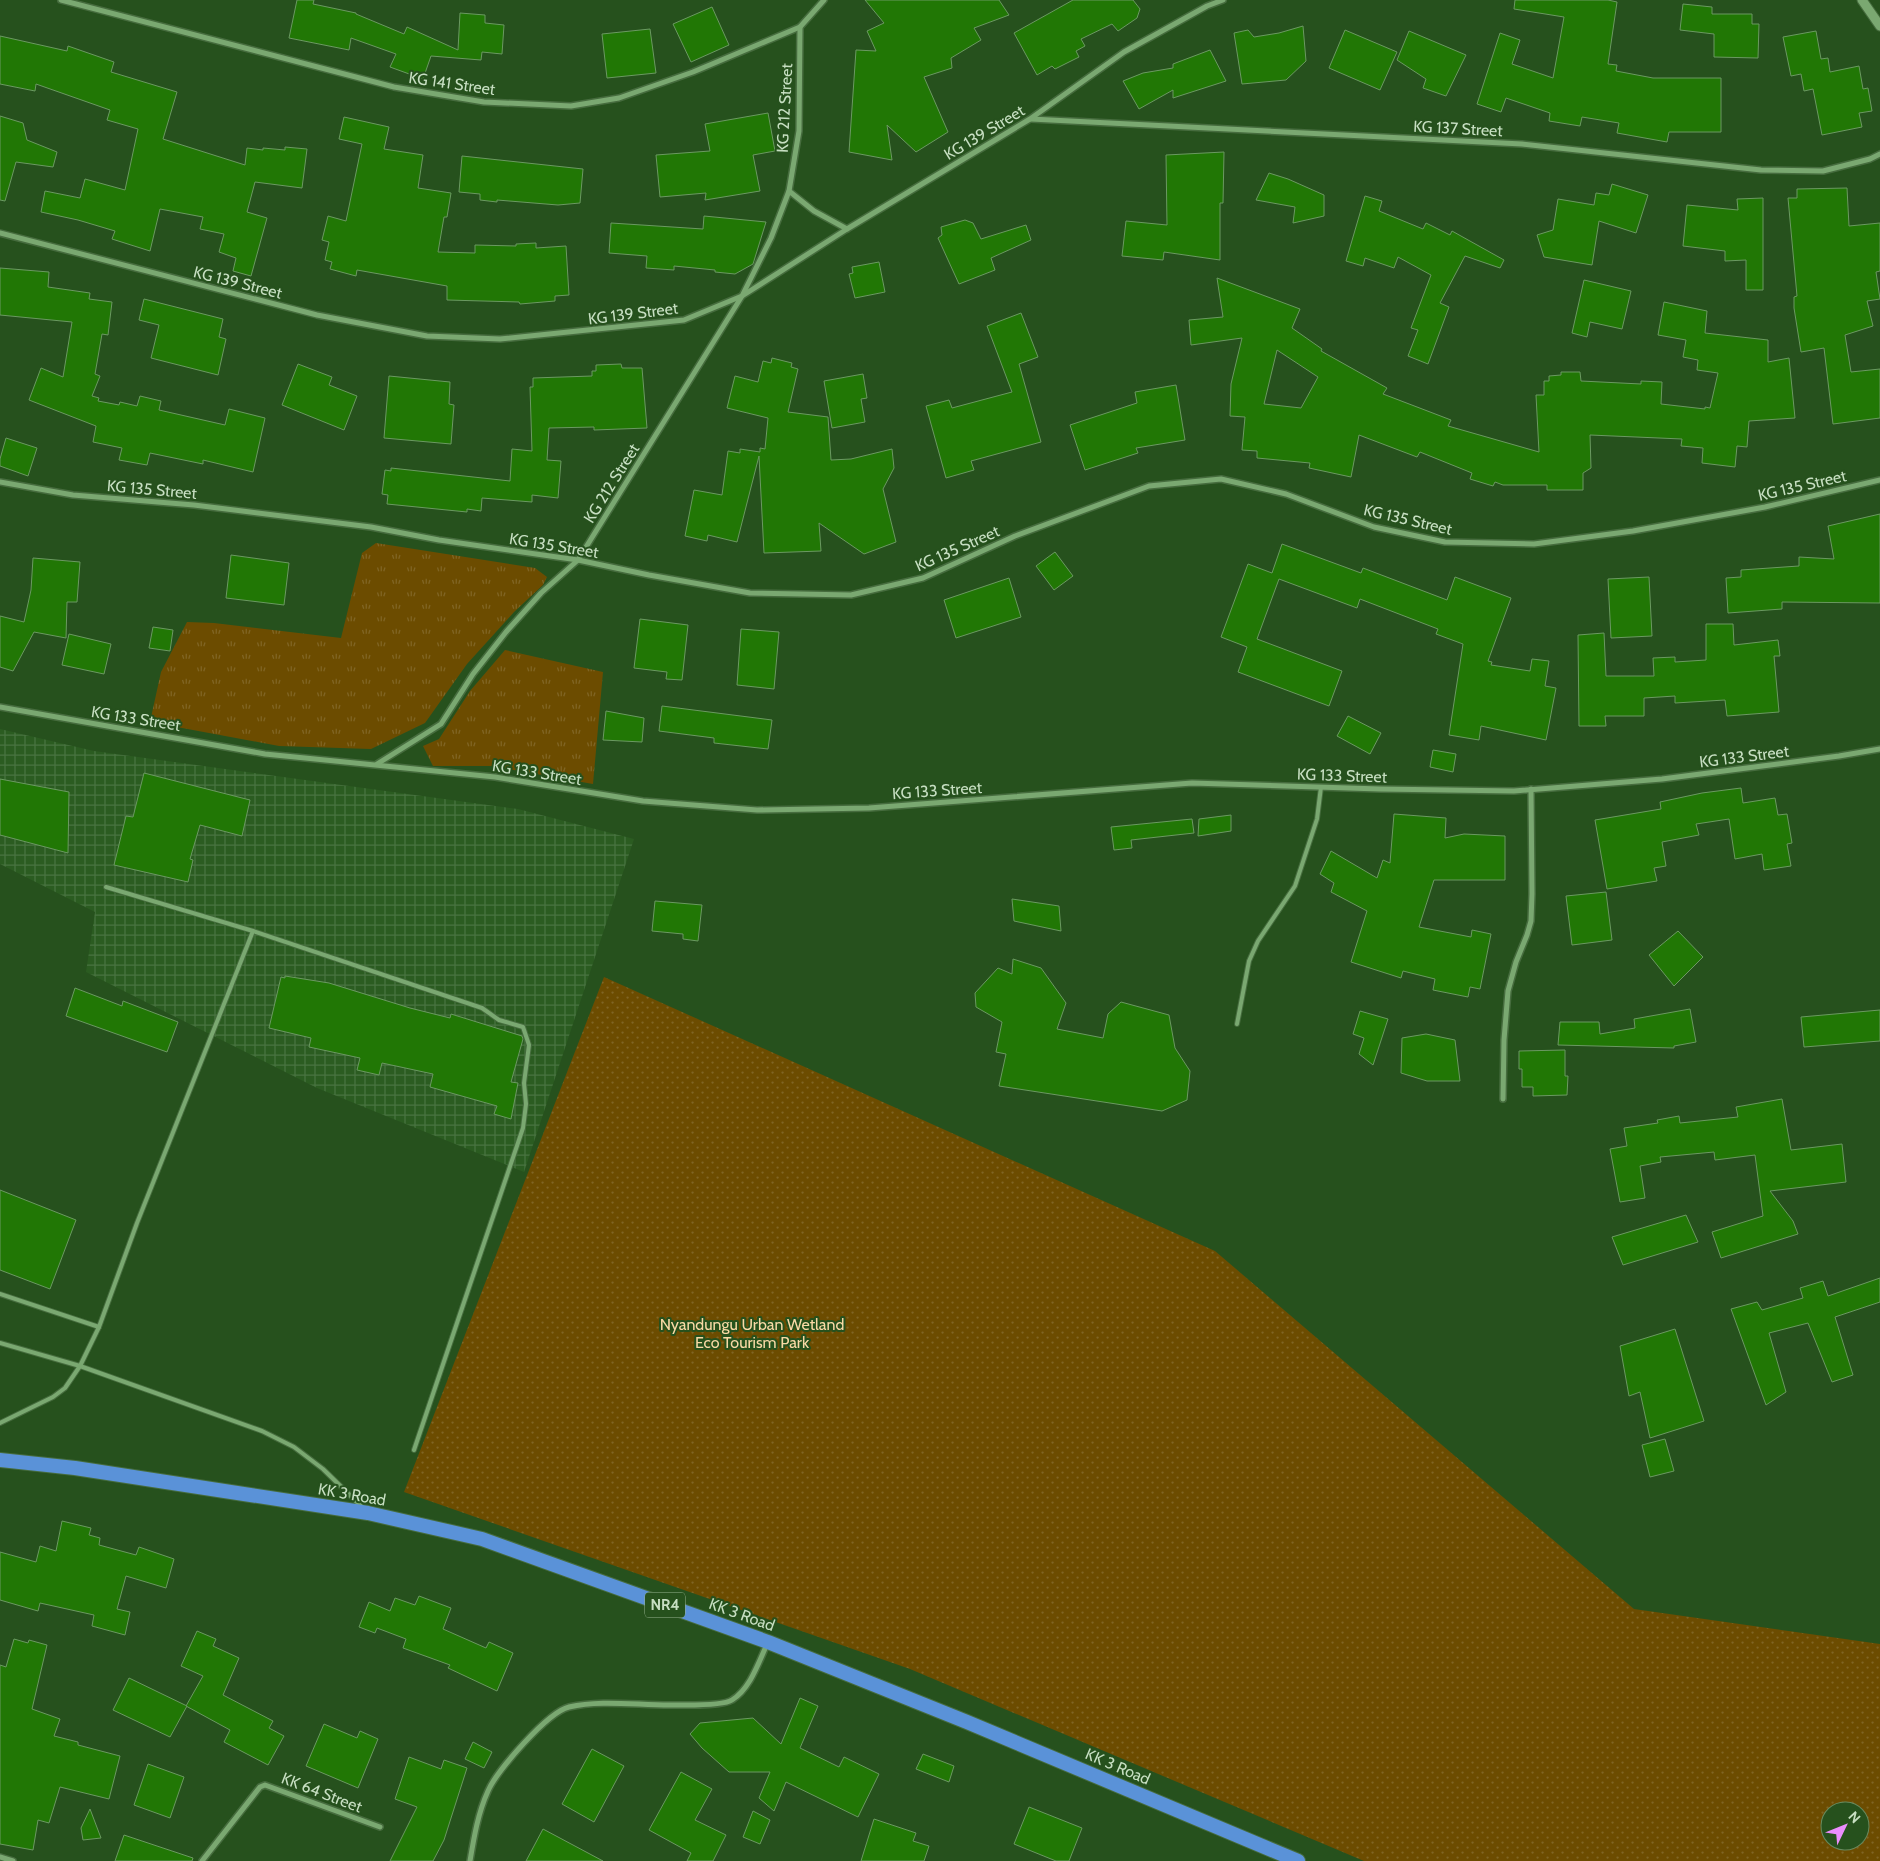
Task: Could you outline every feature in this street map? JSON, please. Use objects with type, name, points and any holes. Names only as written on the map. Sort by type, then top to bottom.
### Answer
[{"type":"highway","name":"KK 3 Road","points":[[0,1460],[75,1468],[368,1513],[482,1539],[768,1642],[967,1722],[1298,1861]]},
{"type":"street","name":"KG 141 Street","points":[[61,0],[394,87],[484,102],[571,106],[619,98],[693,72],[800,27],[824,0]]},
{"type":"street","name":"KG 139 Street","points":[[0,233],[317,315],[427,336],[500,339],[684,320],[742,296],[847,229],[1030,119],[1124,52],[1207,6],[1223,0]]},
{"type":"street","points":[[1862,0],[1880,26]]},
{"type":"street","name":"KG 212 Street","points":[[377,764],[441,724],[473,674],[506,632],[541,593],[578,560],[742,296],[771,238],[789,191],[799,131],[800,27]]},
{"type":"street","name":"KG 137 Street","points":[[1030,119],[1522,144],[1761,170],[1823,171],[1870,159],[1880,154]]},
{"type":"street","points":[[789,191],[814,211],[847,229]]},
{"type":"street","name":"KG 135 Street","points":[[0,482],[73,495],[194,505],[370,527],[439,540],[578,560],[750,593],[850,595],[923,578],[1015,536],[1150,486],[1221,479],[1286,494],[1374,527],[1409,535],[1445,542],[1534,544],[1632,531],[1765,507],[1880,480]]},
{"type":"street","name":"KG 133 Street","points":[[0,707],[265,754],[377,764],[495,778],[643,801],[757,810],[869,808],[1192,783],[1514,791],[1662,779],[1880,749]]},
{"type":"street","points":[[1503,1100],[1504,1040],[1508,991],[1531,921],[1531,789]]},
{"type":"street","points":[[470,1861],[476,1827],[488,1790],[509,1761],[541,1726],[554,1716],[568,1708],[593,1705],[711,1704],[732,1700],[747,1686],[768,1642]]},
{"type":"street","name":"KK 64 Street","points":[[202,1861],[260,1787],[265,1785],[380,1827]]},
{"type":"street","points":[[0,1857],[13,1861]]},
{"type":"lane","points":[[1237,1024],[1249,961],[1258,941],[1295,886],[1317,819],[1321,787]]},
{"type":"lane","points":[[106,888],[253,931],[482,1008],[499,1020],[523,1027],[529,1045],[524,1083],[526,1104],[523,1128],[414,1450]]},
{"type":"lane","points":[[0,1422],[53,1397],[65,1388],[80,1366],[99,1328],[137,1223],[253,931]]},
{"type":"lane","points":[[0,1294],[99,1328]]},
{"type":"lane","points":[[0,1343],[80,1366],[262,1431],[294,1447],[323,1469],[368,1513]]},
{"type":"shaded area","points":[[0,729],[94,751],[518,809],[634,839],[524,1172],[317,1088],[86,972],[95,912],[0,864]]},
{"type":"green space","points":[[376,543],[535,568],[547,577],[543,585],[514,612],[467,664],[425,723],[371,749],[279,746],[150,722],[161,672],[187,622],[214,623],[341,638],[362,553]]},
{"type":"green space","points":[[505,650],[603,672],[593,784],[491,766],[433,766],[423,746],[439,739],[470,691]]},
{"type":"green space","name":"Nyandungu Urban Wetland Eco Tourism Park","points":[[604,977],[1215,1251],[1634,1609],[1880,1644],[1880,1861],[1364,1861],[910,1669],[404,1492]]},
{"type":"building","points":[[297,0],[314,0],[313,4],[356,13],[404,34],[407,27],[458,50],[460,13],[485,15],[485,23],[504,25],[502,54],[482,52],[481,60],[431,56],[423,79],[390,67],[396,54],[351,38],[349,50],[289,38]]},
{"type":"building","points":[[865,0],[999,0],[1009,15],[974,28],[981,40],[951,58],[952,68],[924,77],[948,132],[916,152],[887,125],[892,160],[849,152],[856,50],[876,51],[867,31],[884,23]]},
{"type":"building","points":[[1073,0],[1133,0],[1140,9],[1137,18],[1118,31],[1112,24],[1081,39],[1085,46],[1076,51],[1079,57],[1055,69],[1052,66],[1037,75],[1014,33]]},
{"type":"building","points":[[1515,0],[1608,0],[1617,2],[1608,64],[1617,65],[1616,71],[1653,78],[1721,78],[1721,132],[1669,132],[1667,142],[1617,133],[1619,123],[1582,117],[1580,126],[1549,121],[1550,113],[1506,98],[1501,112],[1477,104],[1500,33],[1520,40],[1512,64],[1553,78],[1564,17],[1514,9]]},
{"type":"building","points":[[1683,4],[1712,7],[1712,14],[1752,14],[1752,24],[1759,24],[1758,58],[1714,57],[1714,34],[1680,30]]},
{"type":"building","points":[[712,7],[729,45],[691,62],[673,24]]},
{"type":"building","points":[[1303,26],[1306,61],[1286,80],[1242,84],[1234,33],[1248,30],[1254,37],[1279,33]]},
{"type":"building","points":[[650,29],[656,73],[607,78],[602,34]]},
{"type":"building","points":[[1345,30],[1397,52],[1380,90],[1329,68]]},
{"type":"building","points":[[1409,31],[1466,55],[1446,96],[1423,88],[1426,79],[1397,60]]},
{"type":"building","points":[[1816,31],[1821,59],[1828,58],[1830,72],[1859,66],[1863,89],[1868,88],[1872,111],[1859,113],[1862,127],[1822,135],[1813,89],[1804,91],[1801,74],[1791,76],[1783,37]]},
{"type":"building","points":[[0,36],[67,51],[68,46],[114,62],[111,72],[177,92],[163,139],[245,165],[247,148],[263,150],[263,148],[285,150],[285,147],[307,149],[302,188],[255,182],[247,212],[267,218],[251,276],[233,271],[236,258],[219,252],[224,234],[200,229],[203,217],[160,209],[150,251],[112,239],[115,231],[41,212],[45,191],[80,198],[85,179],[125,190],[138,129],[107,120],[110,110],[36,84],[35,91],[0,84]]},
{"type":"building","points":[[1210,50],[1226,81],[1173,98],[1173,90],[1139,109],[1123,81],[1143,73],[1173,68],[1173,64]]},
{"type":"building","points":[[768,113],[775,151],[753,155],[760,191],[705,200],[706,193],[660,197],[656,155],[710,151],[705,124]]},
{"type":"building","points":[[0,116],[23,123],[27,140],[57,152],[53,167],[16,162],[5,201],[0,200]]},
{"type":"building","points":[[344,117],[389,127],[384,149],[423,155],[418,188],[451,193],[447,217],[444,217],[438,252],[475,253],[475,245],[516,246],[516,244],[536,243],[536,248],[566,246],[569,295],[555,296],[555,301],[520,304],[519,302],[447,300],[447,286],[357,270],[356,276],[330,269],[332,262],[325,260],[329,242],[322,240],[328,216],[346,221],[362,144],[339,139]]},
{"type":"building","points":[[1224,152],[1223,203],[1220,203],[1220,260],[1164,252],[1163,260],[1122,256],[1126,221],[1167,225],[1166,155]]},
{"type":"building","points":[[462,156],[583,169],[580,203],[558,205],[497,200],[497,202],[480,200],[480,194],[459,192]]},
{"type":"building","points":[[1269,173],[1324,195],[1324,216],[1293,223],[1295,207],[1256,200]]},
{"type":"building","points":[[1612,184],[1648,195],[1636,233],[1599,221],[1592,265],[1544,257],[1537,235],[1553,230],[1558,199],[1594,205],[1596,193],[1609,195]]},
{"type":"building","points":[[1847,188],[1849,226],[1880,223],[1880,271],[1876,272],[1880,299],[1867,301],[1873,326],[1845,335],[1851,372],[1880,369],[1880,418],[1833,424],[1824,348],[1801,352],[1794,308],[1794,297],[1797,296],[1788,198],[1797,198],[1797,189]]},
{"type":"building","points":[[1365,196],[1382,201],[1379,211],[1423,229],[1426,223],[1450,235],[1452,231],[1504,260],[1500,268],[1465,256],[1440,303],[1449,307],[1428,364],[1408,356],[1418,330],[1411,328],[1431,275],[1398,257],[1394,268],[1365,258],[1363,266],[1346,261]]},
{"type":"building","points":[[1763,198],[1763,290],[1746,290],[1746,260],[1725,261],[1725,251],[1683,246],[1687,205],[1738,210],[1737,199]]},
{"type":"building","points":[[704,216],[766,222],[753,264],[735,274],[674,266],[674,270],[646,268],[647,256],[609,253],[611,223],[703,229]]},
{"type":"building","points":[[965,220],[973,223],[981,239],[1026,225],[1031,240],[991,258],[995,270],[959,284],[938,238],[942,235],[941,227]]},
{"type":"building","points":[[879,262],[885,292],[855,298],[849,274],[853,273],[852,267]]},
{"type":"building","points":[[0,268],[49,272],[48,287],[90,293],[89,299],[112,302],[108,335],[102,334],[95,374],[100,376],[92,396],[99,398],[98,401],[119,405],[120,402],[137,406],[140,396],[161,401],[159,410],[225,425],[229,409],[265,418],[253,472],[203,460],[203,464],[150,453],[147,465],[119,460],[122,448],[93,442],[96,426],[29,400],[41,368],[63,377],[72,322],[0,315]]},
{"type":"building","points":[[1217,278],[1300,309],[1292,328],[1322,349],[1321,351],[1387,388],[1383,394],[1451,420],[1448,426],[1539,452],[1536,395],[1544,395],[1544,381],[1549,381],[1549,376],[1561,375],[1561,372],[1580,372],[1581,381],[1641,384],[1641,381],[1662,382],[1661,404],[1710,408],[1718,373],[1697,370],[1698,360],[1683,357],[1686,340],[1658,335],[1664,302],[1707,311],[1705,333],[1768,340],[1768,362],[1789,358],[1795,418],[1749,421],[1747,447],[1737,446],[1735,467],[1702,463],[1703,448],[1681,446],[1682,439],[1590,435],[1591,468],[1583,473],[1583,490],[1547,490],[1547,485],[1503,485],[1495,482],[1493,486],[1470,479],[1472,473],[1420,452],[1417,457],[1359,435],[1351,477],[1309,468],[1310,463],[1257,458],[1257,451],[1242,450],[1245,417],[1230,416],[1231,384],[1242,338],[1191,345],[1189,320],[1223,317]],"holes":[[[1277,350],[1318,377],[1301,408],[1264,404]]]},
{"type":"building","points":[[1584,280],[1631,291],[1622,329],[1590,322],[1587,337],[1572,333]]},
{"type":"building","points":[[144,299],[223,319],[219,337],[226,339],[218,375],[151,358],[159,325],[139,320]]},
{"type":"building","points":[[1021,313],[1038,357],[1019,364],[1041,442],[971,461],[974,470],[946,478],[926,406],[949,400],[952,408],[1012,392],[987,326]]},
{"type":"building","points":[[772,358],[792,363],[791,367],[798,369],[788,412],[828,417],[831,460],[851,459],[892,449],[894,468],[883,489],[896,542],[864,554],[819,523],[821,551],[764,553],[759,456],[737,542],[708,535],[707,541],[685,536],[694,490],[722,495],[728,451],[740,453],[740,449],[760,452],[760,448],[765,449],[768,418],[727,408],[735,376],[758,382],[763,361],[771,363]]},
{"type":"building","points":[[298,364],[332,377],[329,385],[357,396],[344,430],[282,405]]},
{"type":"building","points":[[621,364],[622,368],[642,368],[647,428],[594,430],[594,427],[549,428],[547,460],[561,461],[558,498],[532,495],[532,502],[482,498],[481,511],[467,509],[467,512],[387,504],[388,495],[382,494],[385,470],[391,471],[391,468],[510,481],[512,449],[532,451],[530,387],[533,387],[533,378],[592,376],[592,371],[596,371],[596,365]]},
{"type":"building","points":[[863,374],[867,398],[861,399],[865,422],[832,428],[824,381]]},
{"type":"building","points":[[389,376],[450,382],[449,404],[454,405],[451,444],[384,438]]},
{"type":"building","points":[[1176,385],[1185,440],[1136,448],[1138,453],[1085,470],[1070,425],[1137,403],[1135,392]]},
{"type":"building","points":[[6,438],[37,448],[28,476],[0,466]]},
{"type":"building","points":[[1880,514],[1880,603],[1782,602],[1782,609],[1728,613],[1726,578],[1741,577],[1741,570],[1799,566],[1799,557],[1834,559],[1828,526]]},
{"type":"building","points":[[1282,544],[1361,573],[1363,568],[1447,600],[1455,577],[1511,598],[1488,661],[1492,662],[1491,665],[1530,671],[1532,659],[1549,661],[1545,686],[1556,688],[1546,740],[1481,726],[1479,740],[1449,735],[1463,644],[1436,634],[1438,629],[1360,599],[1357,608],[1279,579],[1257,639],[1342,671],[1329,706],[1238,672],[1247,647],[1221,637],[1248,564],[1272,573]]},
{"type":"building","points":[[1055,552],[1073,576],[1054,590],[1036,566]]},
{"type":"building","points":[[231,555],[289,563],[284,605],[226,598]]},
{"type":"building","points":[[33,558],[80,562],[77,602],[67,602],[66,638],[34,632],[13,671],[0,667],[0,616],[24,622],[31,590]]},
{"type":"building","points":[[1649,577],[1652,636],[1611,638],[1608,579]]},
{"type":"building","points":[[1009,578],[1021,617],[956,638],[944,600]]},
{"type":"building","points":[[640,619],[688,625],[682,680],[666,679],[667,672],[634,668]]},
{"type":"building","points":[[1706,624],[1733,624],[1734,645],[1778,640],[1780,656],[1774,656],[1779,712],[1727,716],[1725,700],[1675,703],[1675,696],[1644,698],[1644,716],[1605,716],[1606,726],[1579,726],[1578,635],[1604,633],[1606,676],[1654,676],[1653,658],[1675,657],[1675,662],[1706,660]]},
{"type":"building","points":[[153,627],[173,630],[170,651],[149,648]]},
{"type":"building","points":[[741,629],[779,632],[774,689],[737,685]]},
{"type":"building","points":[[69,634],[111,644],[104,674],[62,665]]},
{"type":"building","points":[[662,706],[772,720],[768,749],[714,743],[714,738],[659,731]]},
{"type":"building","points":[[606,711],[644,718],[642,742],[603,740]]},
{"type":"building","points":[[1348,716],[1381,733],[1370,754],[1337,736]]},
{"type":"building","points":[[1433,750],[1456,754],[1453,772],[1430,767]]},
{"type":"building","points":[[144,773],[250,800],[242,836],[200,825],[190,859],[193,860],[188,882],[114,865],[126,816],[133,817]]},
{"type":"building","points":[[0,779],[69,792],[68,853],[0,835]]},
{"type":"building","points":[[1741,788],[1743,803],[1775,798],[1778,815],[1787,814],[1792,843],[1787,844],[1791,866],[1764,870],[1762,854],[1735,859],[1729,819],[1696,824],[1699,835],[1662,842],[1666,866],[1654,868],[1657,881],[1607,889],[1595,820],[1661,809],[1660,802],[1702,793]]},
{"type":"building","points":[[1394,814],[1446,818],[1445,838],[1464,834],[1505,836],[1505,880],[1434,880],[1419,927],[1471,937],[1472,930],[1491,934],[1480,989],[1470,987],[1468,997],[1433,990],[1435,979],[1403,971],[1401,978],[1351,962],[1367,911],[1331,892],[1334,883],[1320,874],[1331,851],[1377,878],[1383,860],[1390,863]]},
{"type":"building","points":[[1231,815],[1231,831],[1198,836],[1199,819]]},
{"type":"building","points":[[1192,819],[1194,833],[1131,840],[1132,848],[1114,850],[1111,827]]},
{"type":"building","points":[[1606,892],[1612,940],[1572,945],[1566,896]]},
{"type":"building","points":[[1012,899],[1059,906],[1061,931],[1014,921]]},
{"type":"building","points":[[655,901],[702,905],[698,941],[683,939],[683,934],[652,931]]},
{"type":"building","points":[[1678,931],[1703,957],[1674,986],[1649,955]]},
{"type":"building","points":[[1013,959],[1041,968],[1066,1003],[1057,1029],[1103,1038],[1108,1014],[1121,1002],[1169,1015],[1175,1048],[1190,1071],[1187,1100],[1162,1111],[999,1086],[1006,1054],[996,1052],[1002,1022],[976,1007],[975,993],[998,968],[1012,974]]},
{"type":"building","points":[[285,976],[329,983],[410,1008],[450,1018],[451,1014],[522,1036],[523,1039],[511,1082],[518,1083],[511,1119],[494,1114],[497,1106],[430,1087],[433,1074],[382,1063],[379,1075],[357,1070],[360,1058],[309,1047],[311,1038],[269,1028],[281,977],[285,978]]},
{"type":"building","points":[[75,988],[122,1006],[123,1001],[178,1022],[167,1052],[66,1016]]},
{"type":"building","points":[[1690,1009],[1696,1042],[1674,1046],[1674,1048],[1558,1045],[1560,1022],[1599,1022],[1600,1034],[1635,1028],[1634,1019]]},
{"type":"building","points":[[1880,1010],[1880,1041],[1804,1047],[1801,1017]]},
{"type":"building","points":[[1360,1011],[1388,1019],[1373,1065],[1359,1054],[1364,1038],[1353,1034]]},
{"type":"building","points":[[1426,1034],[1455,1040],[1460,1081],[1427,1081],[1401,1073],[1402,1038]]},
{"type":"building","points":[[1565,1050],[1565,1076],[1568,1076],[1567,1095],[1533,1096],[1533,1087],[1522,1087],[1519,1051]]},
{"type":"building","points":[[1782,1099],[1791,1150],[1842,1144],[1846,1182],[1770,1191],[1793,1221],[1798,1234],[1721,1258],[1712,1232],[1763,1216],[1755,1155],[1715,1160],[1714,1152],[1660,1157],[1661,1162],[1640,1166],[1645,1198],[1620,1202],[1610,1149],[1627,1146],[1624,1128],[1658,1123],[1657,1120],[1679,1116],[1680,1123],[1738,1117],[1736,1107]]},
{"type":"building","points":[[0,1190],[76,1220],[50,1289],[0,1270]]},
{"type":"building","points":[[1686,1215],[1698,1242],[1623,1265],[1612,1237]]},
{"type":"building","points":[[1880,1278],[1880,1302],[1835,1317],[1853,1375],[1832,1382],[1808,1323],[1769,1333],[1786,1392],[1766,1405],[1731,1309],[1757,1302],[1762,1310],[1803,1298],[1800,1288],[1823,1281],[1828,1296]]},
{"type":"building","points":[[1675,1329],[1704,1421],[1650,1438],[1640,1392],[1629,1396],[1620,1346]]},
{"type":"building","points":[[1665,1439],[1674,1471],[1650,1477],[1642,1445]]},
{"type":"building","points":[[62,1521],[91,1528],[89,1535],[100,1538],[99,1545],[136,1555],[139,1547],[174,1559],[166,1588],[126,1576],[117,1609],[130,1612],[125,1635],[92,1626],[94,1615],[40,1603],[38,1611],[0,1600],[0,1552],[36,1562],[40,1546],[56,1551]]},
{"type":"building","points":[[419,1596],[451,1608],[443,1629],[486,1648],[489,1642],[513,1653],[497,1691],[448,1668],[450,1665],[403,1648],[406,1639],[377,1628],[375,1633],[359,1627],[369,1602],[390,1611],[395,1598],[415,1605]]},
{"type":"building","points":[[197,1631],[216,1639],[213,1646],[239,1658],[223,1695],[273,1721],[269,1728],[284,1736],[268,1765],[224,1742],[230,1730],[186,1706],[203,1676],[181,1666]]},
{"type":"building","points":[[14,1639],[28,1643],[29,1640],[47,1645],[32,1709],[60,1719],[54,1736],[78,1742],[78,1745],[120,1756],[109,1799],[60,1787],[49,1823],[38,1820],[33,1850],[0,1844],[0,1665],[6,1667]]},
{"type":"building","points":[[129,1678],[187,1706],[170,1737],[113,1710]]},
{"type":"building","points":[[800,1698],[818,1706],[800,1748],[839,1767],[844,1757],[879,1774],[858,1817],[786,1782],[774,1811],[759,1798],[770,1772],[729,1772],[702,1748],[690,1734],[700,1723],[753,1718],[781,1744]]},
{"type":"building","points":[[324,1724],[357,1738],[360,1731],[378,1739],[358,1788],[306,1766]]},
{"type":"building","points":[[473,1742],[492,1752],[484,1768],[465,1759]]},
{"type":"building","points":[[592,1749],[624,1766],[594,1822],[562,1804]]},
{"type":"building","points":[[923,1754],[954,1766],[949,1782],[916,1769]]},
{"type":"building","points":[[409,1757],[441,1769],[444,1760],[467,1768],[444,1840],[433,1861],[390,1861],[417,1807],[395,1799]]},
{"type":"building","points":[[148,1764],[184,1777],[170,1818],[134,1805]]},
{"type":"building","points":[[681,1772],[712,1789],[695,1820],[726,1835],[713,1861],[687,1861],[691,1853],[649,1830]]},
{"type":"building","points":[[1029,1807],[1082,1828],[1069,1861],[1056,1861],[1014,1844]]},
{"type":"building","points":[[90,1809],[101,1838],[83,1840],[81,1828]]},
{"type":"building","points":[[753,1811],[770,1820],[760,1844],[743,1837]]},
{"type":"building","points":[[874,1819],[916,1833],[913,1841],[929,1846],[924,1861],[861,1861]]},
{"type":"building","points":[[543,1829],[603,1861],[526,1861]]},
{"type":"building","points":[[124,1835],[193,1858],[192,1861],[115,1861]]}]
